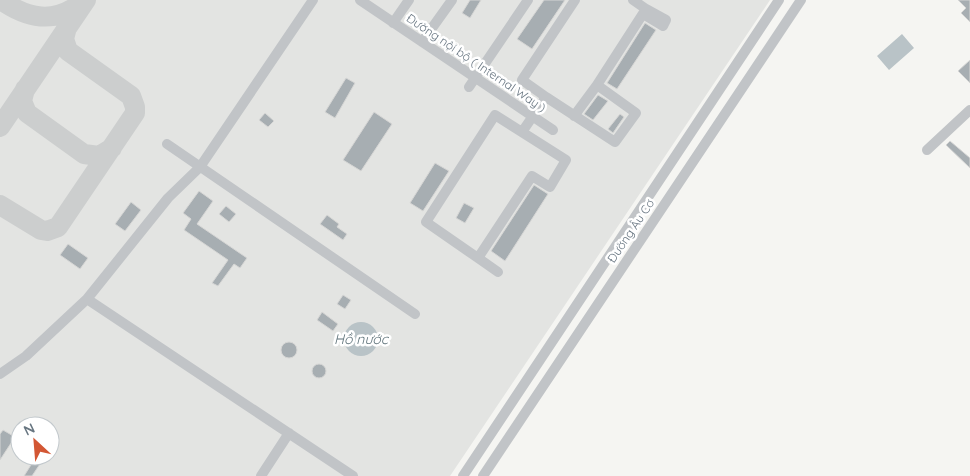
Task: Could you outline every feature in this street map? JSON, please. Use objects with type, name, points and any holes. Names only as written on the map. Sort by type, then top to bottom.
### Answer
[{"type":"street","points":[[0,374],[26,356],[88,299],[168,198],[200,167],[313,0]]},
{"type":"street","name":"Đường nội bộ ( Internal Way )","points":[[360,0],[553,130]]},
{"type":"street","points":[[393,23],[409,0]]},
{"type":"street","points":[[422,42],[452,0]]},
{"type":"street","points":[[469,87],[528,0]]},
{"type":"street","points":[[575,0],[522,80],[614,142],[636,113],[596,84]]},
{"type":"street","points":[[574,116],[645,12],[633,0]]},
{"type":"street","name":"Đường Âu Cơ","points":[[463,476],[779,0]]},
{"type":"street","name":"Đường Âu Cơ","points":[[483,476],[801,0]]},
{"type":"street","points":[[522,132],[546,97]]},
{"type":"street","points":[[927,150],[970,110]]},
{"type":"street","points":[[478,258],[532,176],[550,187],[566,160],[496,115],[426,222],[498,272]]},
{"type":"street","points":[[167,144],[414,314]]},
{"type":"street","points":[[88,299],[353,476]]},
{"type":"street","points":[[525,382],[540,391]]},
{"type":"street","points":[[261,476],[289,433]]},
{"type":"shaded area","points":[[0,0],[770,0],[450,476],[0,476]]},
{"type":"water","points":[[902,34],[914,48],[889,70],[877,56]]},
{"type":"water","name":"Hồ nước","points":[[361,322],[373,327],[378,339],[373,351],[361,356],[349,351],[344,339],[349,327]]},
{"type":"building","points":[[470,0],[481,0],[470,18],[462,13]]},
{"type":"building","points":[[544,0],[565,0],[532,49],[517,39]]},
{"type":"building","points":[[958,0],[970,0],[970,22],[961,13],[966,8]]},
{"type":"building","points":[[645,23],[656,30],[617,89],[607,83]]},
{"type":"building","points":[[970,60],[970,83],[958,71]]},
{"type":"building","points":[[346,78],[355,83],[335,118],[325,112]]},
{"type":"building","points":[[598,95],[608,101],[593,120],[584,114]]},
{"type":"building","points":[[374,112],[392,124],[361,171],[343,160]]},
{"type":"building","points":[[265,113],[274,121],[268,127],[259,120]]},
{"type":"building","points":[[620,114],[624,117],[613,133],[608,129]]},
{"type":"building","points":[[950,141],[970,158],[970,168],[946,145]]},
{"type":"building","points":[[435,163],[449,171],[423,211],[410,203]]},
{"type":"building","points":[[534,185],[548,194],[505,261],[491,251]]},
{"type":"building","points":[[199,191],[213,201],[197,224],[247,258],[240,268],[234,264],[218,286],[212,283],[228,260],[184,230],[191,219],[183,213]]},
{"type":"building","points":[[131,202],[141,210],[125,231],[115,224]]},
{"type":"building","points":[[464,203],[474,208],[465,223],[456,218]]},
{"type":"building","points":[[226,206],[236,214],[229,222],[219,214]]},
{"type":"building","points":[[327,215],[339,224],[337,227],[347,234],[343,240],[320,224]]},
{"type":"building","points":[[68,244],[88,258],[80,269],[60,255]]},
{"type":"building","points":[[343,295],[351,300],[345,309],[337,304]]},
{"type":"building","points":[[322,312],[338,324],[333,331],[317,320]]},
{"type":"building","points":[[286,342],[292,342],[297,347],[295,356],[286,358],[281,353],[281,347]]},
{"type":"building","points":[[319,364],[324,366],[326,371],[324,376],[319,378],[314,376],[312,371],[314,366]]},
{"type":"building","points":[[3,430],[10,434],[10,445],[0,460],[0,434]]},
{"type":"building","points":[[30,466],[39,466],[32,476],[24,476]]},
{"type":"taxiway","points":[[1,0],[21,11],[41,16],[61,14],[81,3]]},
{"type":"taxiway","points":[[0,127],[86,0]]},
{"type":"taxiway","points":[[0,205],[41,230],[47,231],[58,227],[135,113],[131,96],[68,51],[64,39],[67,27]]},
{"type":"taxiway","points":[[25,89],[22,101],[27,113],[84,154],[99,156],[112,148]]}]
